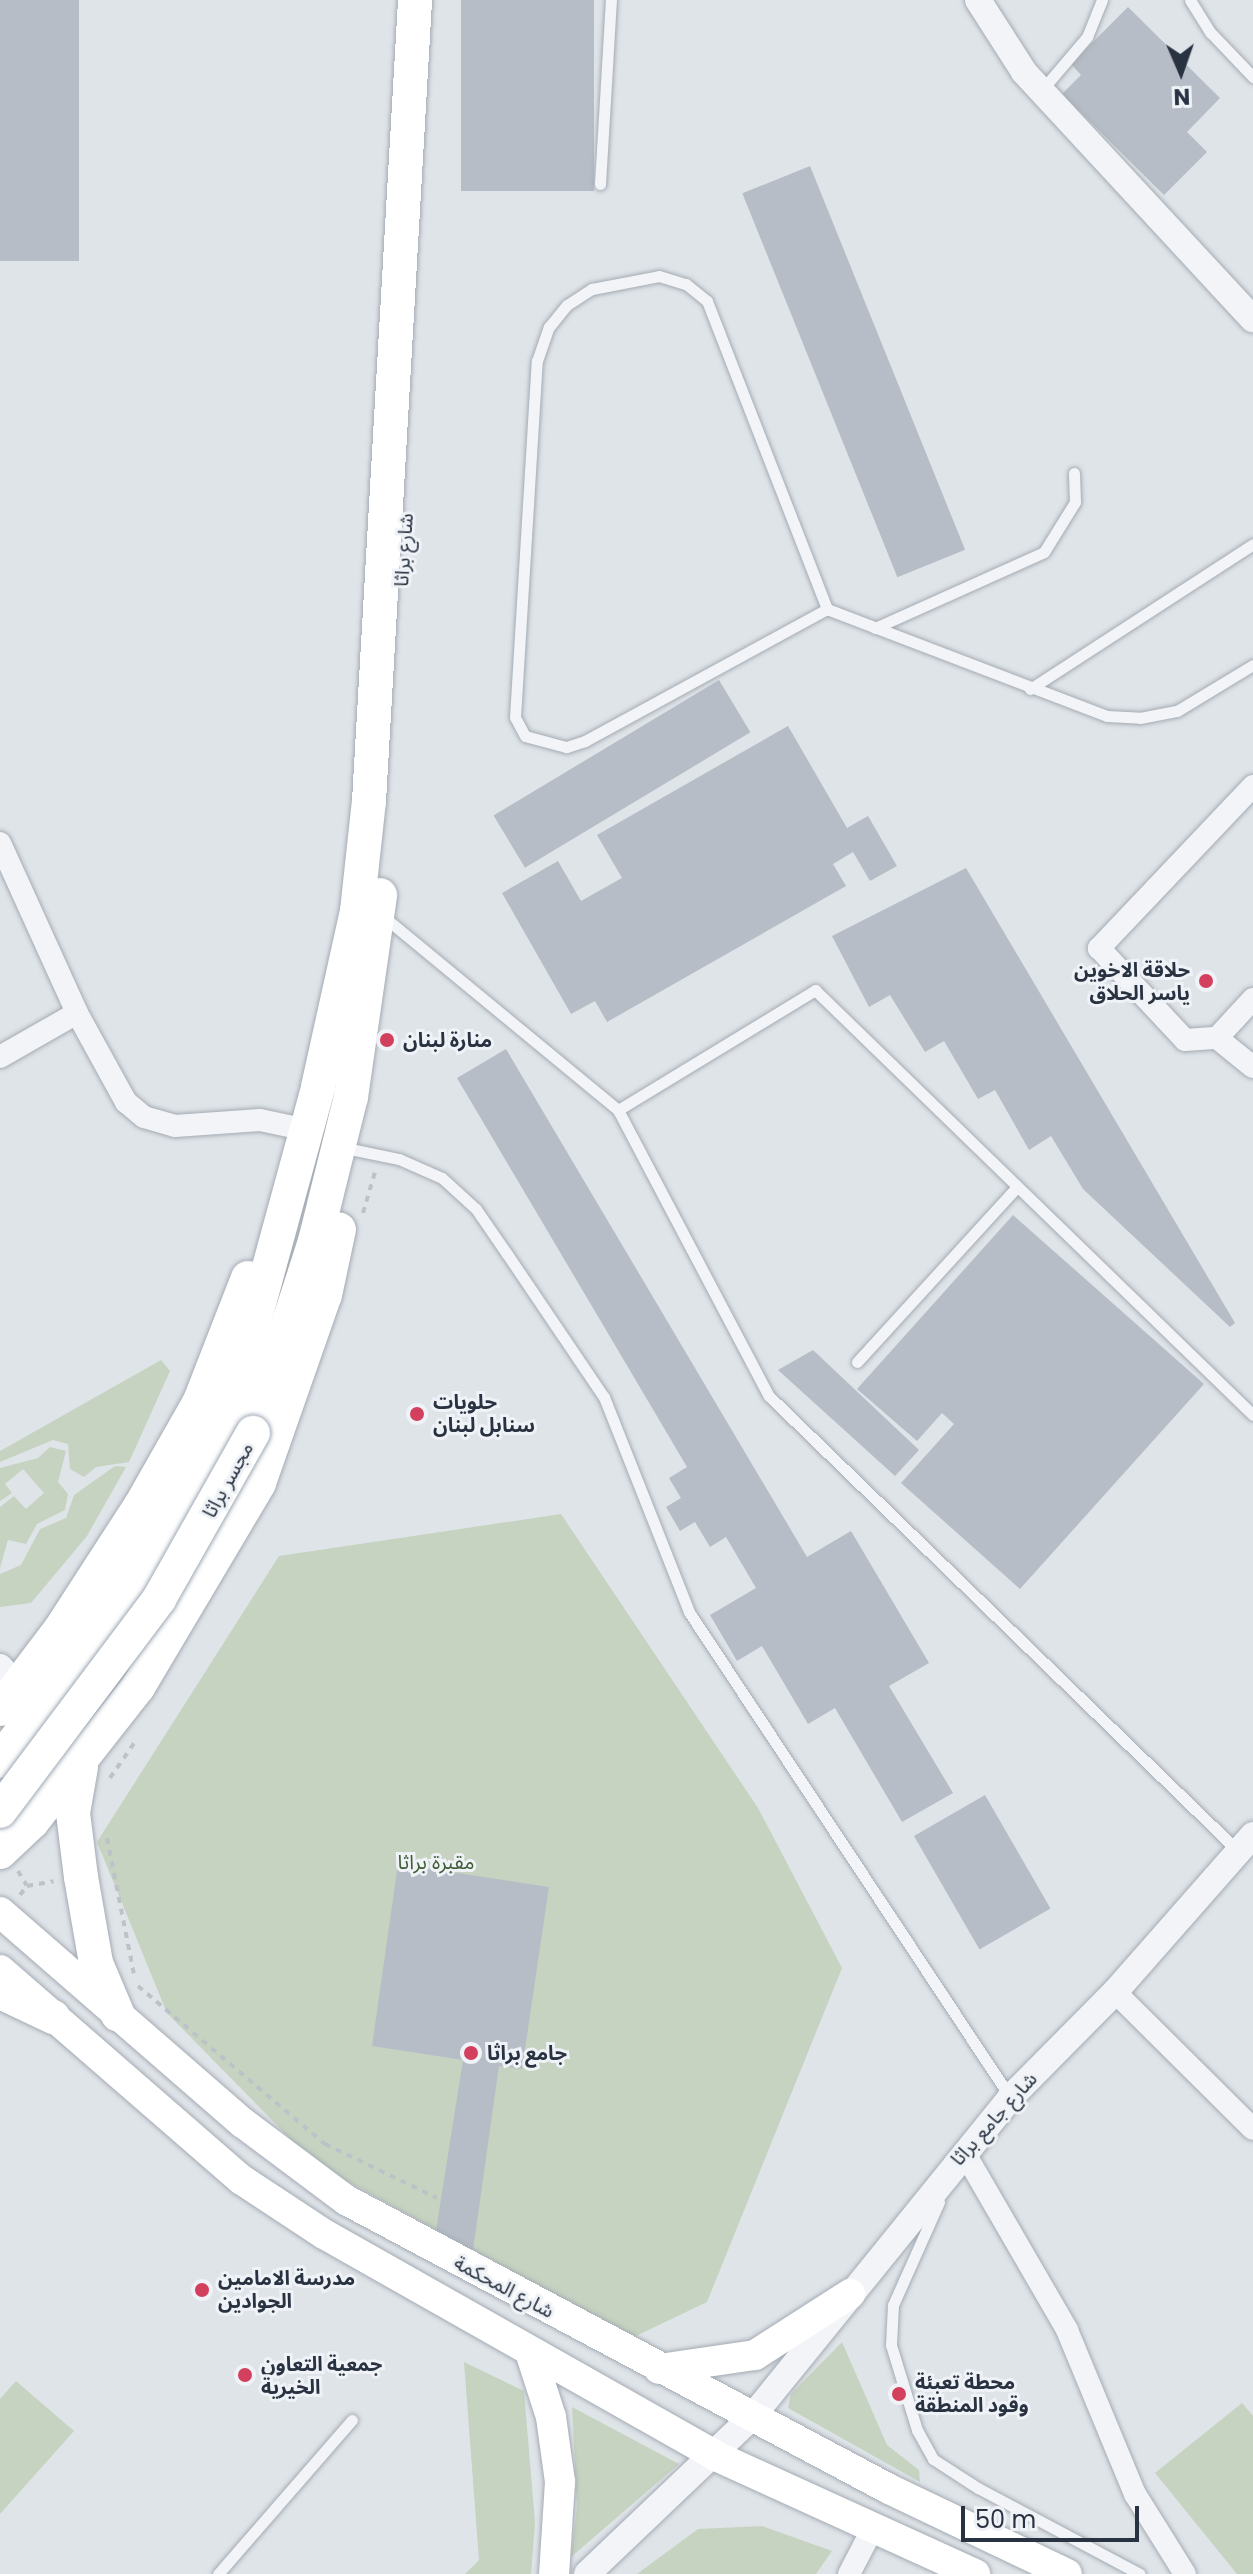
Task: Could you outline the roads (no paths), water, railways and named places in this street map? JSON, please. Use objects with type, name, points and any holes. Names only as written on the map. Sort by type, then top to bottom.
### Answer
[{"type":"main road","name":"شارع براثا","points":[[351,1097],[350,1019],[357,911],[369,801],[415,0]]},
{"type":"main road","name":"شارع براثا","points":[[318,1087],[350,1019],[378,912],[436,0]]},
{"type":"main road","points":[[6,1695],[102,1570],[200,1401],[268,1222],[293,1127],[350,1019]]},
{"type":"main road","points":[[0,1852],[88,1755],[202,1586],[259,1483],[325,1295],[366,1152],[350,1019]]},
{"type":"main road","name":"مجسر براثا","points":[[0,1761],[130,1584],[241,1425],[318,1087]]},
{"type":"main road","name":"مجسر براثا","points":[[0,1811],[159,1599],[241,1425],[315,1241],[351,1097]]},
{"type":"main road","points":[[0,1778],[22,1790],[45,1787],[88,1755]]},
{"type":"main road","points":[[88,1755],[75,1792],[75,1838],[96,1963],[118,2015]]},
{"type":"main road","name":"شارع المحكمة","points":[[8,1906],[118,2015],[243,2123],[346,2200],[659,2369],[1067,2574]]},
{"type":"main road","points":[[0,1970],[242,2180],[531,2355],[716,2456],[975,2574]]},
{"type":"main road","points":[[0,1992],[53,2017]]},
{"type":"main road","points":[[659,2369],[755,2355],[850,2294]]},
{"type":"main road","points":[[531,2355],[551,2417],[560,2482],[554,2574]]},
{"type":"street","points":[[978,0],[1041,91],[1253,319]]},
{"type":"street","points":[[1251,791],[1099,948],[1185,1040],[1217,1038],[1253,1067]]},
{"type":"street","points":[[0,843],[77,1013],[126,1102],[144,1117],[175,1126],[260,1120],[293,1127]]},
{"type":"street","points":[[1217,1038],[1253,999]]},
{"type":"street","points":[[0,1057],[77,1013]]},
{"type":"street","name":"شارع جامع براثا","points":[[587,2574],[716,2456],[752,2417],[1010,2098],[1115,1992],[1246,1843]]},
{"type":"street","points":[[1115,1992],[1253,2129]]},
{"type":"street","points":[[964,2152],[1067,2330],[1135,2494],[1185,2574]]},
{"type":"street","points":[[849,2574],[874,2526]]},
{"type":"lane","points":[[600,184],[611,0]]},
{"type":"lane","points":[[1041,91],[1087,37],[1102,0]]},
{"type":"lane","points":[[1190,0],[1253,77]]},
{"type":"lane","points":[[827,609],[585,741],[566,747],[525,736],[515,717],[537,361],[549,327],[567,305],[592,289],[659,276],[686,284],[707,301],[827,609],[1107,716],[1140,718],[1177,711],[1253,665]]},
{"type":"lane","points":[[875,628],[1044,552],[1075,502],[1074,473]]},
{"type":"lane","points":[[1030,689],[1253,544]]},
{"type":"lane","points":[[378,912],[618,1110],[769,1396],[1246,1843]]},
{"type":"lane","points":[[618,1110],[815,990],[1015,1189],[1253,1415]]},
{"type":"lane","points":[[366,1152],[442,1178],[476,1209],[604,1397],[689,1612],[1010,2098]]},
{"type":"lane","points":[[857,1362],[1015,1189]]},
{"type":"lane","points":[[964,2152],[893,2305],[891,2345],[917,2430],[933,2459],[967,2481],[1140,2574]]},
{"type":"lane","points":[[218,2574],[352,2420]]},
{"type":"place","name":"حلاقة الاخوين ياسر الحلاق","points":[[1206,981]]},
{"type":"place","name":"منارة لبنان","points":[[387,1040]]},
{"type":"place","name":"حلويات سنابل لبنان","points":[[417,1414]]},
{"type":"place","name":"جامع براثا","points":[[471,2053]]},
{"type":"place","name":"مدرسة الامامين الجوادين","points":[[202,2290]]},
{"type":"place","name":"جمعية التعاون الخيرية","points":[[245,2375]]},
{"type":"place","name":"محطة تعبئة وقود المنطقة","points":[[899,2394]]},
{"type":"park label","name":"مقبرة براثا","points":[[436,1862]]}]
